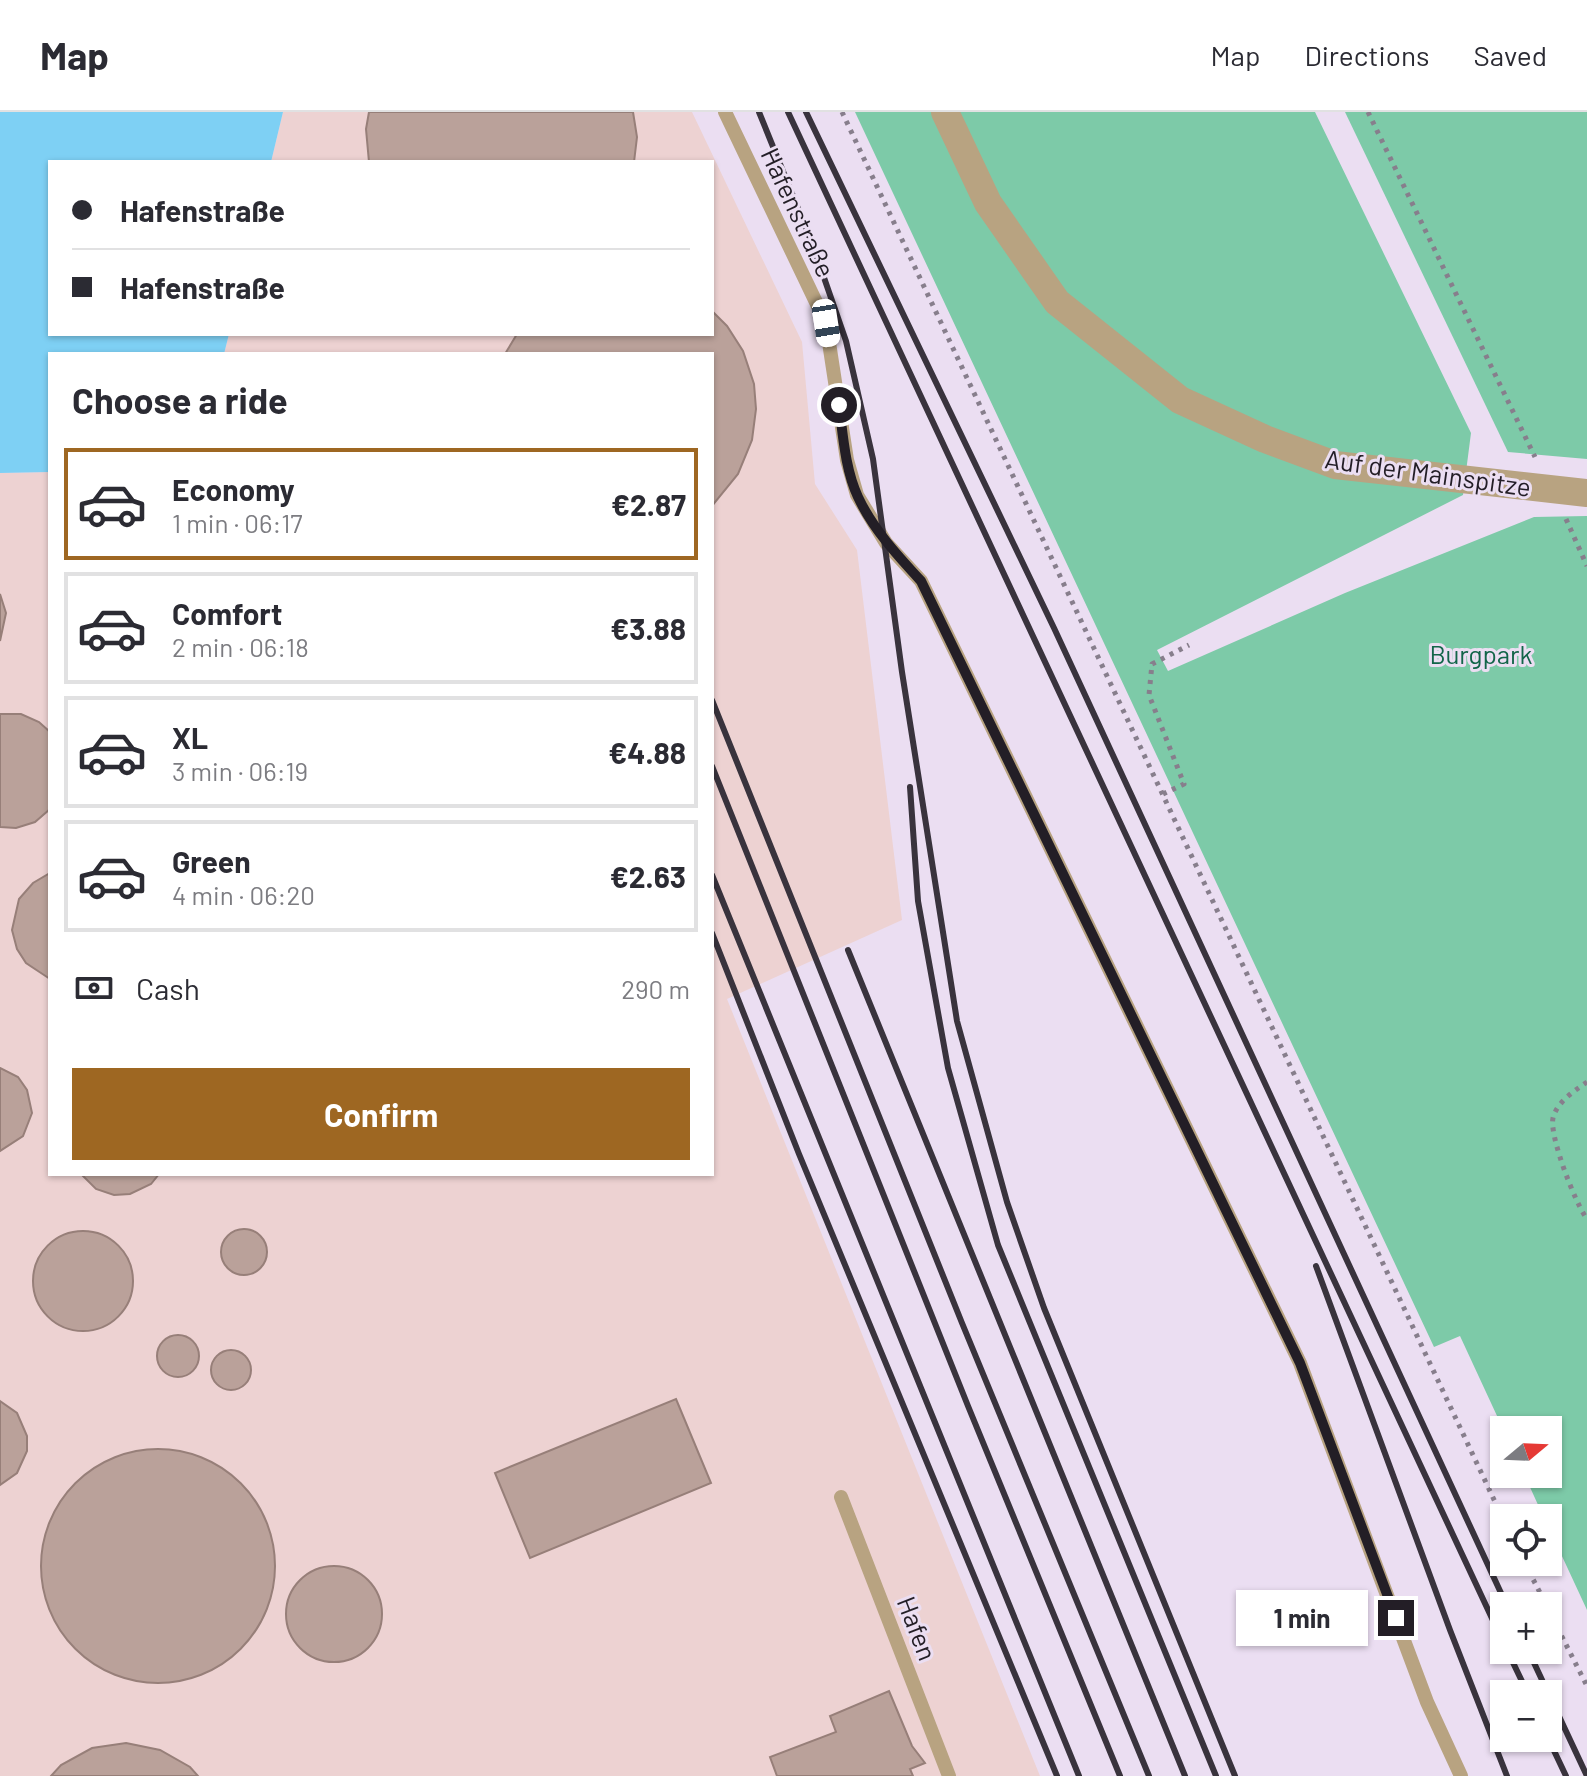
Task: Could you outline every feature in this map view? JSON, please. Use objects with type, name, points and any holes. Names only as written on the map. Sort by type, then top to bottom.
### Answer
[{"type":"street","name":"Auf der Mainspitze","points":[[945,112],[988,203],[1057,302],[1180,400],[1265,439],[1335,465],[1455,481],[1587,493]]},
{"type":"lane","name":"Hafenstraße","points":[[725,112],[826,323],[847,460],[857,495],[886,543],[921,581],[1300,1363],[1427,1702],[1461,1776]]},
{"type":"lane","name":"Hafen","points":[[841,1497],[949,1776]]},
{"type":"path","points":[[842,112],[1496,1504]]},
{"type":"path","points":[[1368,112],[1553,488],[1587,566]]},
{"type":"path","points":[[1163,794],[1184,784],[1149,695],[1152,664],[1189,645]]},
{"type":"path","points":[[1587,1082],[1568,1096],[1554,1115],[1552,1132],[1587,1219]]},
{"type":"path","points":[[1562,1637],[1587,1686]]},
{"type":"shaded area","points":[[283,112],[692,112],[802,342],[815,484],[857,550],[902,920],[727,999],[1040,1776],[0,1776],[0,473],[48,472],[48,1176],[714,1176],[714,352],[224,352],[228,336],[714,336],[714,160],[271,160]]},
{"type":"green space","name":"Burgpark","points":[[855,112],[1315,112],[1471,433],[1463,495],[1157,650],[1168,671],[1345,593],[1534,517],[1587,516],[1587,1610],[1562,1556],[1562,1504],[1538,1504],[1530,1488],[1562,1488],[1562,1416],[1497,1416],[1460,1336],[1434,1347]]},
{"type":"green space","points":[[1345,112],[1587,112],[1587,459],[1508,452]]},
{"type":"water","points":[[0,112],[283,112],[271,160],[48,160],[48,336],[228,336],[224,352],[48,352],[48,472],[0,473]]},
{"type":"building","points":[[369,112],[633,112],[637,137],[634,160],[369,160],[366,129]]},
{"type":"building","points":[[714,313],[727,326],[743,351],[754,384],[756,409],[752,440],[738,474],[714,504],[714,352],[506,352],[516,336],[714,336]]},
{"type":"building","points":[[0,594],[6,613],[0,641]]},
{"type":"building","points":[[0,714],[21,714],[48,730],[48,811],[35,822],[16,828],[0,827]]},
{"type":"building","points":[[48,874],[48,978],[26,963],[17,949],[12,930],[19,899],[33,883]]},
{"type":"building","points":[[0,1068],[18,1077],[27,1090],[32,1113],[23,1136],[0,1151]]},
{"type":"building","points":[[83,1176],[157,1176],[151,1184],[130,1194],[114,1195],[96,1189]]},
{"type":"building","points":[[244,1229],[260,1236],[267,1252],[260,1268],[244,1275],[228,1268],[221,1252],[228,1236]]},
{"type":"building","points":[[83,1231],[102,1235],[118,1246],[129,1262],[133,1281],[129,1300],[118,1316],[102,1327],[83,1331],[64,1327],[48,1316],[37,1300],[33,1281],[37,1262],[48,1246],[64,1235]]},
{"type":"building","points":[[178,1335],[193,1341],[199,1356],[193,1371],[178,1377],[163,1371],[157,1356],[163,1341]]},
{"type":"building","points":[[231,1350],[245,1356],[251,1370],[245,1384],[231,1390],[217,1384],[211,1370],[217,1356]]},
{"type":"building","points":[[676,1399],[711,1483],[530,1558],[495,1473]]},
{"type":"building","points":[[0,1401],[17,1413],[27,1436],[27,1451],[17,1473],[0,1485]]},
{"type":"building","points":[[158,1449],[181,1451],[203,1458],[241,1483],[266,1521],[273,1543],[273,1589],[266,1611],[241,1649],[203,1674],[181,1681],[158,1683],[135,1681],[113,1674],[75,1649],[50,1611],[43,1589],[41,1566],[43,1543],[50,1521],[75,1483],[113,1458],[135,1451]]},
{"type":"building","points":[[334,1566],[352,1570],[368,1580],[378,1596],[382,1614],[378,1632],[368,1648],[352,1658],[334,1662],[316,1658],[300,1648],[290,1632],[286,1614],[290,1596],[300,1580],[316,1570]]},
{"type":"building","points":[[889,1691],[912,1746],[925,1763],[910,1769],[913,1776],[777,1776],[770,1757],[836,1732],[830,1716]]},
{"type":"building","points":[[126,1743],[160,1750],[190,1767],[198,1776],[51,1776],[61,1765],[92,1748]]},
{"type":"railway","points":[[759,112],[812,243],[846,341],[873,459],[902,672],[957,1021],[1007,1202],[1044,1308],[1235,1776]]},
{"type":"railway","points":[[788,112],[1490,1614]]},
{"type":"railway","points":[[806,112],[1054,628],[1501,1592]]},
{"type":"railway","points":[[714,705],[962,1323],[1149,1776]]},
{"type":"railway","points":[[714,771],[1120,1776]]},
{"type":"railway","points":[[910,787],[918,901],[948,1068],[998,1245],[1216,1776]]},
{"type":"railway","points":[[714,880],[1079,1776]]},
{"type":"railway","points":[[714,938],[799,1154],[1057,1776]]},
{"type":"railway","points":[[848,950],[1185,1776]]},
{"type":"railway","points":[[1316,1266],[1507,1776]]},
{"type":"railway","points":[[1514,1664],[1521,1680]]},
{"type":"railway","points":[[1535,1664],[1587,1776]]},
{"type":"railway","points":[[1555,1752],[1566,1776]]},
{"type":"route","points":[[839,405],[847,460],[857,495],[886,543],[921,581],[1300,1363],[1396,1618]]}]
